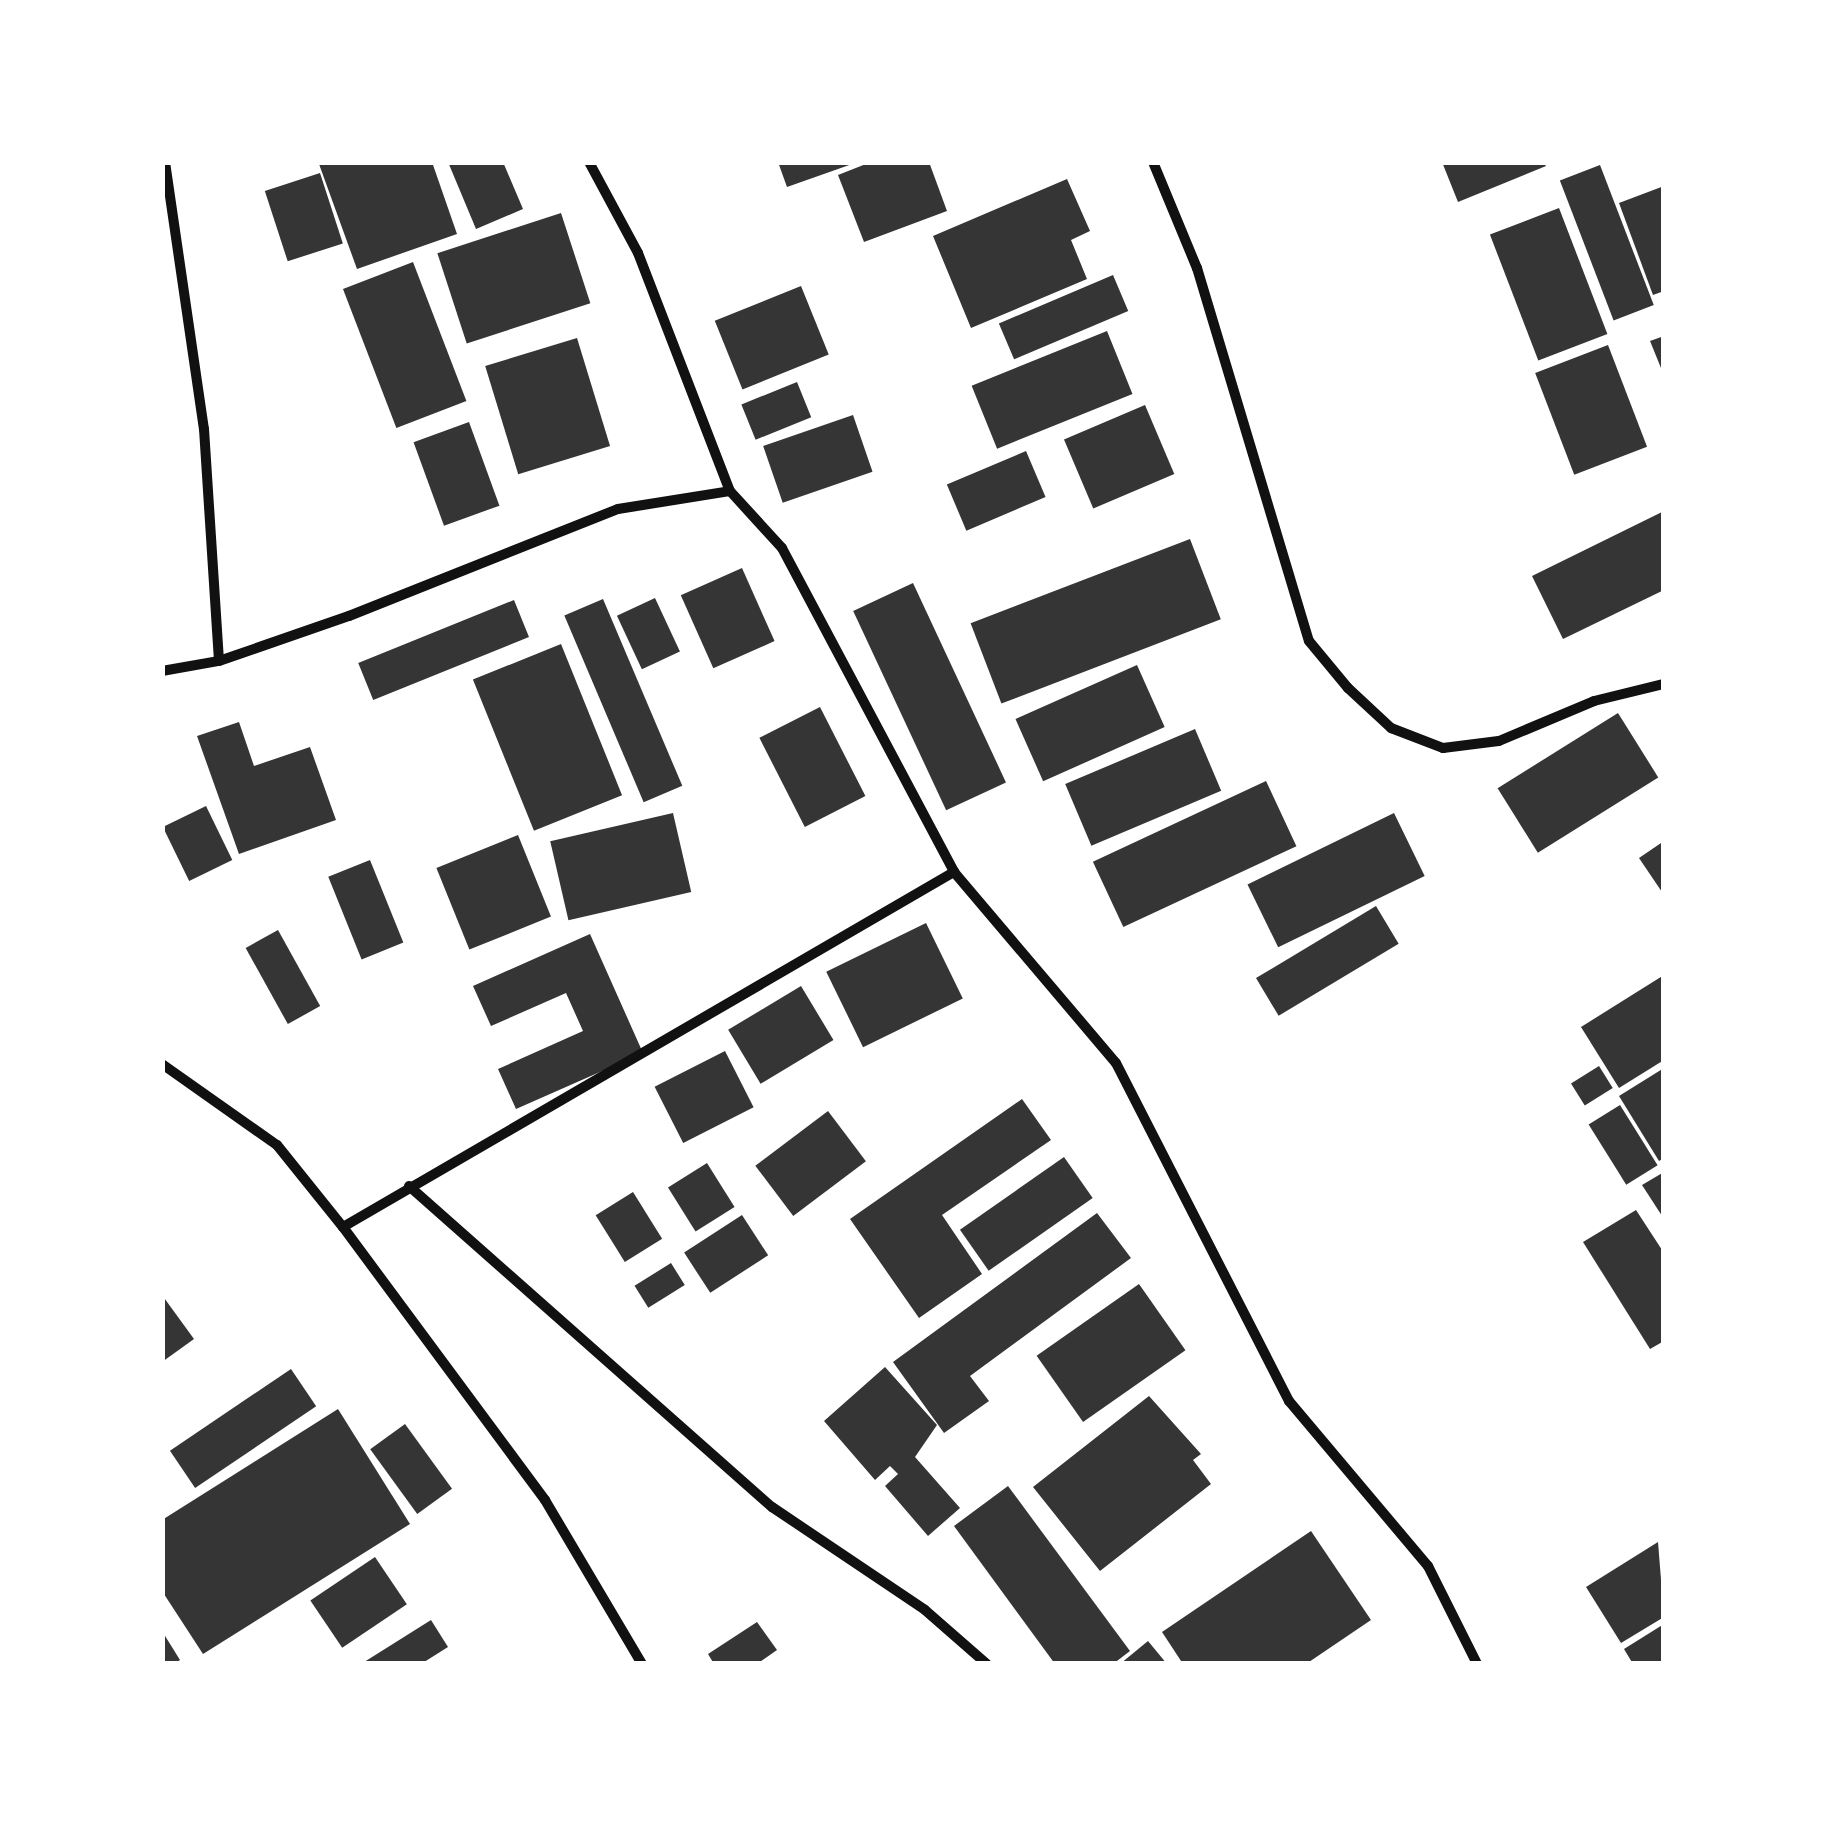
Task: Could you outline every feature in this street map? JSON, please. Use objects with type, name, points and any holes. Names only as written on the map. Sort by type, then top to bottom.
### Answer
[{"type":"street","points":[[166,162],[204,428],[219,661]]},
{"type":"street","points":[[588,162],[638,253],[730,491],[782,548],[954,872],[1116,1063],[1288,1402],[1428,1566],[1477,1664]]},
{"type":"street","points":[[1153,162],[1197,268],[1309,640],[1348,688],[1391,728],[1443,748],[1498,741],[1594,702],[1664,684]]},
{"type":"street","points":[[162,670],[219,661],[618,509],[730,491]]},
{"type":"street","points":[[343,1227],[954,872]]},
{"type":"street","points":[[162,1064],[277,1145],[343,1227],[546,1500],[642,1664]]},
{"type":"street","points":[[409,1186],[772,1508],[924,1610],[987,1664]]},
{"type":"building","points":[[432,162],[457,234],[357,269],[319,164]]},
{"type":"building","points":[[448,162],[503,162],[523,209],[476,229]]},
{"type":"building","points":[[778,162],[855,162],[855,163],[787,187]]},
{"type":"building","points":[[871,162],[929,162],[947,211],[864,242],[838,175]]},
{"type":"building","points":[[1442,162],[1544,162],[1546,166],[1458,202]]},
{"type":"building","points":[[1600,165],[1654,305],[1614,320],[1560,180]]},
{"type":"building","points":[[320,173],[343,243],[288,261],[265,191]]},
{"type":"building","points":[[1067,179],[1090,231],[1071,240],[1087,279],[971,328],[933,236]]},
{"type":"building","points":[[1664,186],[1664,291],[1653,295],[1619,203]]},
{"type":"building","points":[[1559,208],[1607,334],[1538,361],[1490,235]]},
{"type":"building","points":[[561,213],[590,303],[467,344],[437,253]]},
{"type":"building","points":[[413,262],[466,401],[396,428],[343,289]]},
{"type":"building","points":[[1113,275],[1128,311],[1014,359],[999,323]]},
{"type":"building","points":[[801,286],[829,355],[742,389],[715,321]]},
{"type":"building","points":[[1107,331],[1132,394],[997,449],[972,386]]},
{"type":"building","points":[[1664,336],[1664,373],[1663,373],[1650,341]]},
{"type":"building","points":[[577,338],[610,446],[518,474],[485,366]]},
{"type":"building","points":[[1608,345],[1647,447],[1574,475],[1535,373]]},
{"type":"building","points":[[797,382],[811,417],[756,440],[741,404]]},
{"type":"building","points":[[1145,405],[1174,474],[1093,508],[1064,439]]},
{"type":"building","points":[[853,415],[873,472],[783,503],[763,446]]},
{"type":"building","points":[[469,422],[499,506],[444,526],[414,442]]},
{"type":"building","points":[[1026,451],[1046,497],[966,531],[947,485]]},
{"type":"building","points":[[1664,511],[1664,590],[1563,639],[1532,576]]},
{"type":"building","points":[[1190,539],[1221,619],[1001,704],[971,623]]},
{"type":"building","points":[[742,568],[775,641],[713,668],[681,595]]},
{"type":"building","points":[[913,583],[1006,782],[946,810],[853,611]]},
{"type":"building","points":[[655,598],[680,651],[642,669],[617,616]]},
{"type":"building","points":[[603,599],[682,786],[644,802],[564,615]]},
{"type":"building","points":[[514,600],[529,637],[373,700],[358,663]]},
{"type":"building","points":[[561,644],[622,795],[534,831],[473,680]]},
{"type":"building","points":[[1137,665],[1165,727],[1043,781],[1015,719]]},
{"type":"building","points":[[820,707],[865,796],[805,827],[759,738]]},
{"type":"building","points":[[1618,713],[1658,777],[1538,853],[1498,788]]},
{"type":"building","points":[[239,722],[254,766],[310,747],[336,820],[239,854],[197,736]]},
{"type":"building","points":[[1195,729],[1221,791],[1091,846],[1065,784]]},
{"type":"building","points":[[1266,781],[1296,846],[1123,927],[1093,862]]},
{"type":"building","points":[[206,806],[232,860],[189,881],[163,827]]},
{"type":"building","points":[[673,813],[691,892],[568,920],[550,841]]},
{"type":"building","points":[[1394,813],[1425,876],[1278,947],[1247,884]]},
{"type":"building","points":[[518,835],[551,917],[469,950],[436,868]]},
{"type":"building","points":[[1664,841],[1664,895],[1639,858]]},
{"type":"building","points":[[370,860],[403,943],[362,959],[328,877]]},
{"type":"building","points":[[1376,906],[1399,944],[1279,1016],[1256,978]]},
{"type":"building","points":[[926,923],[963,998],[863,1047],[826,972]]},
{"type":"building","points":[[278,930],[320,1006],[288,1024],[246,948]]},
{"type":"building","points":[[590,934],[643,1053],[516,1109],[498,1069],[583,1031],[566,993],[491,1026],[473,986]]},
{"type":"building","points":[[1664,975],[1664,1060],[1619,1088],[1581,1027]]},
{"type":"building","points":[[801,986],[833,1040],[761,1084],[728,1030]]},
{"type":"building","points":[[725,1051],[754,1107],[683,1143],[655,1087]]},
{"type":"building","points":[[1599,1066],[1613,1088],[1585,1106],[1571,1083]]},
{"type":"building","points":[[1664,1068],[1664,1158],[1659,1161],[1619,1096]]},
{"type":"building","points":[[1022,1099],[1051,1140],[942,1215],[982,1274],[919,1318],[850,1219]]},
{"type":"building","points":[[1620,1105],[1658,1165],[1626,1185],[1589,1125]]},
{"type":"building","points":[[828,1111],[866,1161],[793,1216],[755,1166]]},
{"type":"building","points":[[1064,1157],[1093,1198],[989,1271],[960,1230]]},
{"type":"building","points":[[707,1163],[735,1207],[696,1231],[668,1187]]},
{"type":"building","points":[[1664,1172],[1664,1219],[1642,1185]]},
{"type":"building","points":[[633,1192],[662,1239],[625,1262],[596,1215]]},
{"type":"building","points":[[1636,1210],[1664,1253],[1664,1341],[1650,1349],[1583,1242]]},
{"type":"building","points":[[1097,1213],[1131,1258],[970,1376],[989,1401],[944,1433],[893,1362]]},
{"type":"building","points":[[742,1215],[768,1255],[710,1293],[684,1253]]},
{"type":"building","points":[[671,1263],[685,1285],[648,1308],[635,1286]]},
{"type":"building","points":[[1139,1284],[1185,1350],[1083,1422],[1037,1356]]},
{"type":"building","points":[[162,1295],[194,1339],[162,1362]]},
{"type":"building","points":[[885,1367],[937,1425],[915,1457],[960,1508],[928,1536],[885,1486],[898,1474],[890,1466],[875,1480],[824,1421]]},
{"type":"building","points":[[291,1369],[316,1406],[195,1488],[170,1451]]},
{"type":"building","points":[[1149,1396],[1201,1454],[1193,1460],[1211,1484],[1100,1571],[1033,1487]]},
{"type":"building","points":[[338,1409],[410,1524],[203,1654],[162,1591],[162,1520]]},
{"type":"building","points":[[405,1424],[452,1489],[417,1514],[370,1449]]},
{"type":"building","points":[[1008,1486],[1130,1651],[1113,1664],[1055,1664],[954,1526]]},
{"type":"building","points":[[1311,1531],[1371,1620],[1306,1664],[1183,1664],[1162,1632]]},
{"type":"building","points":[[1658,1542],[1664,1617],[1621,1643],[1586,1587]]},
{"type":"building","points":[[375,1557],[407,1604],[342,1648],[310,1601]]},
{"type":"building","points":[[431,1620],[448,1647],[421,1664],[361,1664]]},
{"type":"building","points":[[757,1622],[777,1650],[757,1664],[714,1664],[708,1654]]},
{"type":"building","points":[[1664,1624],[1664,1664],[1633,1664],[1624,1649]]},
{"type":"building","points":[[162,1631],[180,1660],[174,1664],[162,1664]]},
{"type":"building","points":[[1148,1641],[1167,1664],[1120,1664]]}]
